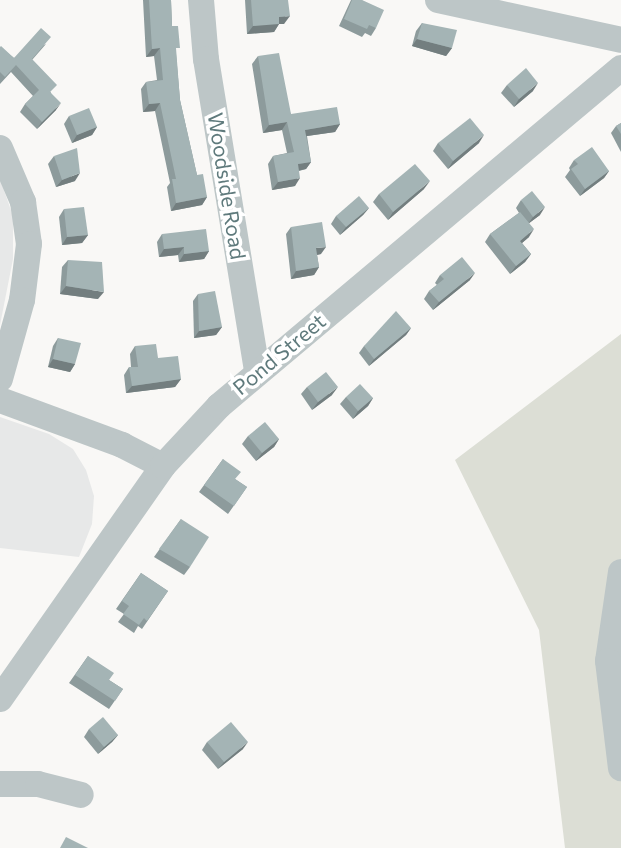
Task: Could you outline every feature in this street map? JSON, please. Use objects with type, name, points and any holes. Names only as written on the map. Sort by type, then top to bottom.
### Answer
[{"type":"street","name":"Woodside Road","points":[[201,0],[206,59],[257,371]]},
{"type":"street","points":[[438,0],[621,40]]},
{"type":"street","name":"Pond Street","points":[[0,699],[163,466],[257,371],[621,68]]},
{"type":"street","points":[[0,148],[10,190],[29,244],[22,300],[0,379]]},
{"type":"street","points":[[0,400],[122,445],[163,466]]},
{"type":"street","points":[[621,572],[608,661],[621,768]]},
{"type":"street","points":[[0,785],[38,784],[81,795]]},
{"type":"shaded area","points":[[0,179],[13,216],[13,259],[0,325]]},
{"type":"shaded area","points":[[621,334],[621,848],[565,848],[539,630],[455,460]]},
{"type":"shaded area","points":[[0,417],[49,434],[73,449],[86,470],[94,496],[92,524],[79,557],[0,548]]},
{"type":"building","points":[[149,0],[171,0],[172,26],[178,26],[180,48],[176,48],[180,100],[197,175],[203,174],[207,197],[176,203],[172,179],[176,179],[160,103],[149,104],[146,82],[163,80],[160,48],[152,49]]},
{"type":"building","points":[[251,0],[288,0],[290,16],[279,17],[279,24],[253,26]]},
{"type":"building","points":[[352,0],[362,0],[384,10],[376,28],[369,25],[367,29],[344,19]]},
{"type":"building","points":[[422,23],[457,30],[452,48],[417,39]]},
{"type":"building","points":[[41,28],[51,37],[32,59],[57,85],[50,92],[61,103],[42,122],[25,104],[39,90],[16,65],[5,77],[0,72],[0,47],[14,58]]},
{"type":"building","points":[[279,53],[291,114],[337,107],[340,124],[305,130],[311,162],[298,164],[300,178],[278,182],[273,156],[294,152],[287,122],[269,125],[258,56]]},
{"type":"building","points":[[526,68],[538,83],[519,99],[507,85]]},
{"type":"building","points":[[89,108],[97,127],[77,135],[69,116]]},
{"type":"building","points":[[470,118],[484,135],[453,161],[438,143]]},
{"type":"building","points":[[592,147],[609,171],[585,189],[571,169],[578,164],[574,160]]},
{"type":"building","points":[[77,148],[80,173],[62,180],[54,156]]},
{"type":"building","points":[[415,164],[430,181],[393,212],[379,194]]},
{"type":"building","points":[[532,191],[545,207],[533,217],[521,200]]},
{"type":"building","points":[[359,196],[369,208],[346,227],[336,216]]},
{"type":"building","points":[[84,207],[88,235],[67,237],[64,209]]},
{"type":"building","points":[[520,212],[534,229],[520,241],[531,254],[516,266],[490,234]]},
{"type":"building","points":[[322,222],[326,247],[316,248],[319,267],[296,271],[291,227]]},
{"type":"building","points":[[206,229],[209,251],[184,254],[184,247],[164,249],[162,234]]},
{"type":"building","points":[[462,257],[475,273],[439,302],[429,291],[444,279],[440,275]]},
{"type":"building","points":[[68,260],[102,262],[104,292],[66,286]]},
{"type":"building","points":[[215,291],[222,327],[199,331],[198,294]]},
{"type":"building","points":[[396,311],[411,328],[374,359],[364,346]]},
{"type":"building","points":[[58,338],[81,343],[75,364],[53,359]]},
{"type":"building","points":[[156,344],[158,358],[178,356],[181,379],[132,386],[129,367],[138,367],[135,346]]},
{"type":"building","points":[[326,372],[338,387],[318,402],[307,387]]},
{"type":"building","points":[[360,384],[373,398],[358,411],[346,397]]},
{"type":"building","points":[[265,422],[279,439],[262,453],[248,436]]},
{"type":"building","points":[[223,459],[241,472],[235,479],[247,487],[234,506],[204,485]]},
{"type":"building","points":[[181,519],[209,537],[190,567],[159,549]]},
{"type":"building","points":[[141,573],[168,591],[147,621],[144,618],[139,625],[123,614],[129,606],[122,601]]},
{"type":"building","points":[[88,656],[114,673],[109,680],[123,689],[115,701],[75,675]]},
{"type":"building","points":[[103,717],[118,735],[104,747],[89,729]]},
{"type":"building","points":[[231,722],[248,742],[224,762],[207,742]]},
{"type":"building","points":[[66,837],[88,848],[60,848]]}]
